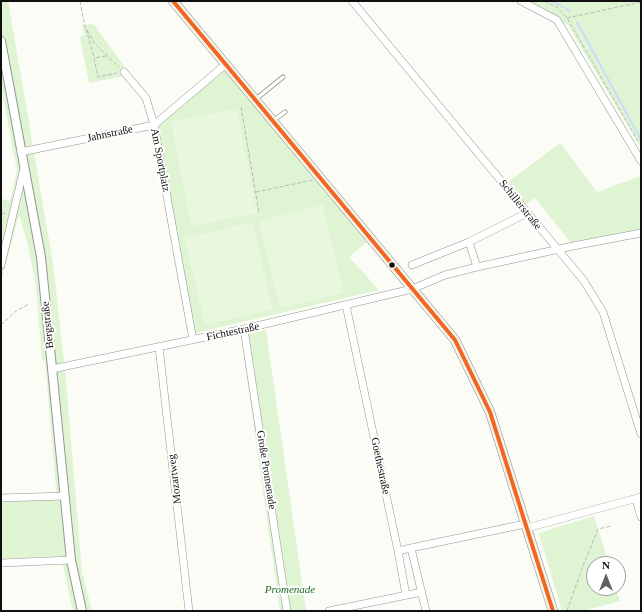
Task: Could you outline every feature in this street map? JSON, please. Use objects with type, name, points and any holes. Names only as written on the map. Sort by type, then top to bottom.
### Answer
[{"type":"main road","points":[[173,1],[455,340],[480,388],[490,412],[553,611]]},
{"type":"street","name":"Schillerstraße","points":[[352,1],[526,213],[575,268],[603,312],[641,434]]},
{"type":"street","points":[[521,1],[557,20],[641,161]]},
{"type":"street","name":"Bergstraße","points":[[1,41],[42,257],[70,560],[82,611]]},
{"type":"street","name":"Jahnstraße","points":[[21,152],[154,125],[226,64]]},
{"type":"street","name":"Am Sportplatz","points":[[124,72],[146,98],[154,125],[193,340]]},
{"type":"street","points":[[1,265],[24,168]]},
{"type":"street","points":[[412,265],[469,242],[526,213]]},
{"type":"street","name":"Fichtestraße","points":[[52,370],[244,330],[412,289],[445,275],[557,249],[641,233]]},
{"type":"street","points":[[469,242],[478,267]]},
{"type":"street","name":"Goethestraße","points":[[346,305],[406,595]]},
{"type":"street","name":"Große Promenade","points":[[244,330],[287,611]]},
{"type":"street","name":"Mozartweg","points":[[159,347],[189,611]]},
{"type":"street","points":[[1,498],[64,496]]},
{"type":"street","points":[[398,551],[526,526],[639,498],[641,517]]},
{"type":"street","points":[[411,548],[426,611]]},
{"type":"street","points":[[1,564],[70,560]]},
{"type":"street","points":[[329,611],[422,592]]},
{"type":"lane","points":[[255,99],[283,77]]},
{"type":"lane","points":[[273,121],[285,112]]},
{"type":"path","points":[[80,1],[85,27],[98,76],[124,72]]},
{"type":"path","points":[[544,1],[557,7],[567,18],[641,147]]},
{"type":"path","points":[[557,20],[641,2]]},
{"type":"path","points":[[85,27],[95,44],[124,72]]},
{"type":"path","points":[[94,58],[107,56]]},
{"type":"path","points":[[241,107],[259,213]]},
{"type":"path","points":[[256,192],[321,178]]},
{"type":"path","points":[[1,325],[16,311],[29,304]]},
{"type":"path","points":[[567,611],[598,529],[611,526]]},
{"type":"green space","points":[[1,1],[8,1],[53,263],[65,370],[82,573],[92,611],[73,611],[61,556],[1,559],[1,501],[57,499],[45,361],[42,360],[36,284],[27,241],[19,215],[1,282],[1,198],[10,202],[17,170],[1,87]]},
{"type":"green space","points":[[526,1],[641,1],[641,148],[568,25]]},
{"type":"green space","points":[[91,24],[95,26],[149,100],[156,119],[150,123],[146,103],[123,76],[89,83],[80,37],[84,35],[82,25]]},
{"type":"green space","points":[[224,69],[367,242],[349,257],[379,290],[195,333],[157,126]]},
{"type":"green space","points":[[237,109],[257,213],[191,226],[171,122]]},
{"type":"green space","points":[[560,143],[597,192],[641,176],[641,229],[572,244],[535,198],[525,205],[507,183]]},
{"type":"green space","points":[[323,205],[344,293],[280,308],[259,221]]},
{"type":"green space","points":[[252,222],[273,309],[205,325],[184,238]]},
{"type":"green space","name":"Promenade","points":[[266,330],[306,611],[280,611],[241,336]]},
{"type":"green space","points":[[594,516],[606,556],[586,556],[586,596],[618,596],[620,601],[583,611],[562,611],[539,534]]},
{"type":"waterway","points":[[552,1],[570,11]]},
{"type":"waterway","points":[[577,22],[641,140]]},
{"type":"transit line","points":[[173,1],[455,340],[490,412],[553,611]]}]
